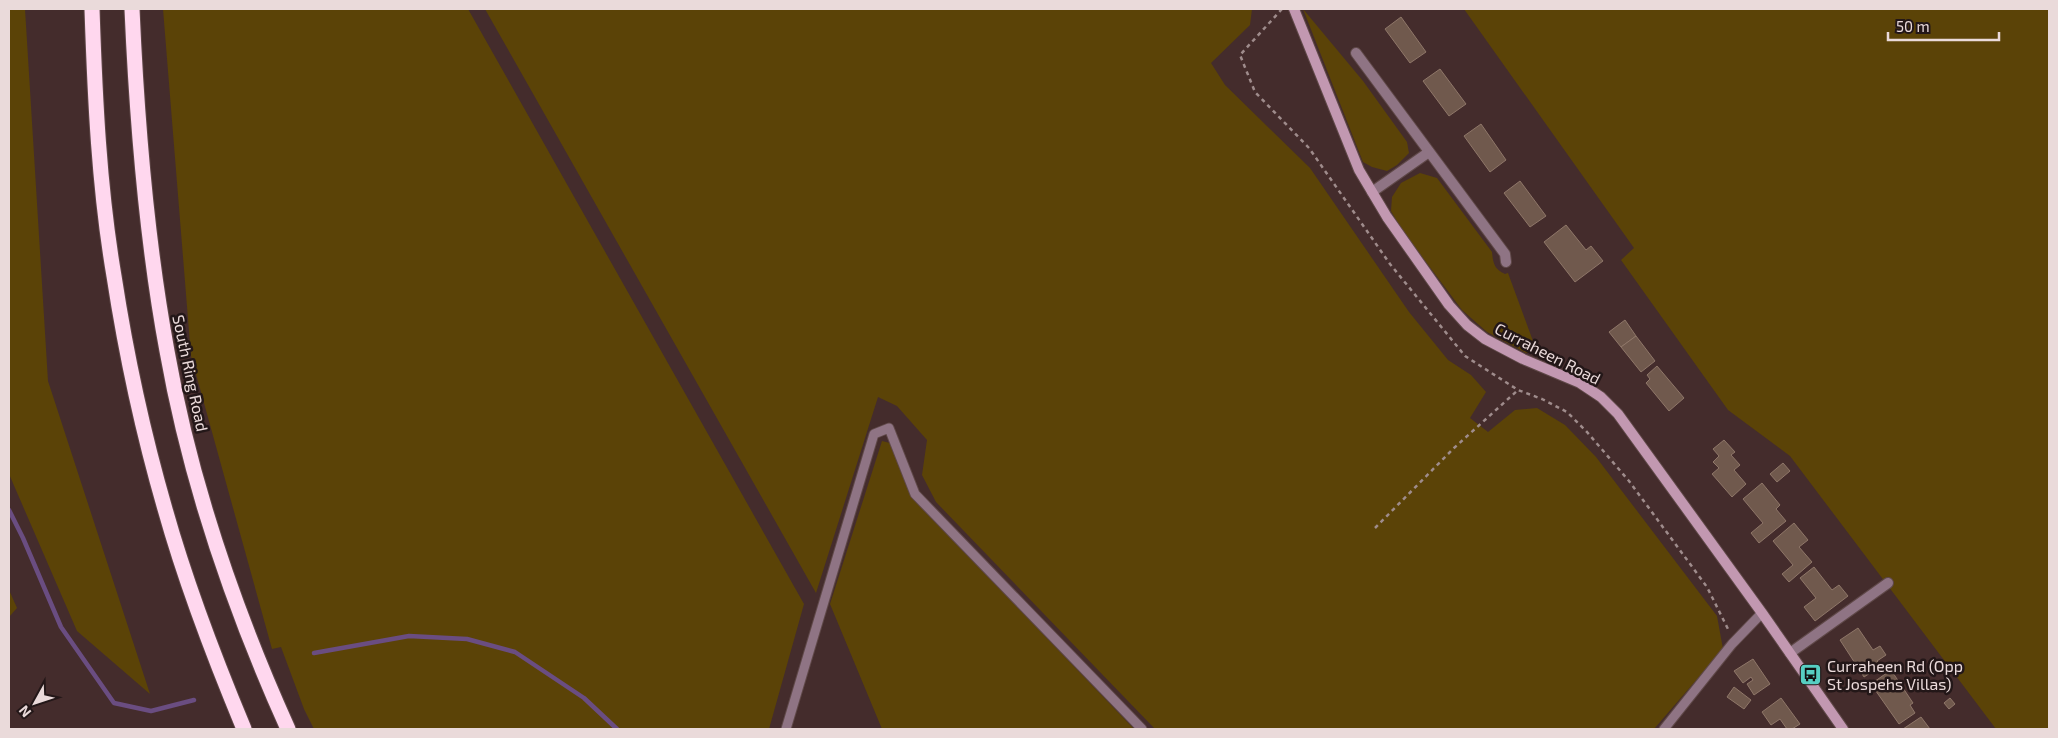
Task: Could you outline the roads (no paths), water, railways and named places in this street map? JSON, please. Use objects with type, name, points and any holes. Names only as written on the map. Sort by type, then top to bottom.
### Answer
[{"type":"highway","points":[[92,9],[104,198],[113,275],[127,350],[146,437],[165,509],[210,646],[244,729]]},
{"type":"highway","name":"South Ring Road","points":[[132,9],[137,117],[144,195],[167,352],[183,426],[202,498],[251,641],[288,729]]},
{"type":"street","name":"Curraheen Road","points":[[1294,9],[1350,147],[1372,192],[1410,253],[1449,305],[1467,325],[1485,339],[1523,359],[1580,383],[1601,397],[1618,414],[1790,652],[1843,729]]},
{"type":"street","points":[[1356,53],[1505,254],[1506,262]]},
{"type":"street","points":[[1372,192],[1429,152]]},
{"type":"street","points":[[1790,652],[1888,584]]},
{"type":"lane","points":[[786,729],[874,434],[889,428],[915,494],[1142,729]]},
{"type":"lane","points":[[1664,729],[1732,644],[1762,613]]},
{"type":"waterway","points":[[9,510],[61,627],[114,703],[151,711],[194,700]]},
{"type":"waterway","points":[[314,653],[409,636],[467,639],[515,652],[584,698],[617,729]]},
{"type":"place","name":"Curraheen Rd (Opp St Jospehs Villas)","points":[[1811,674]]}]
